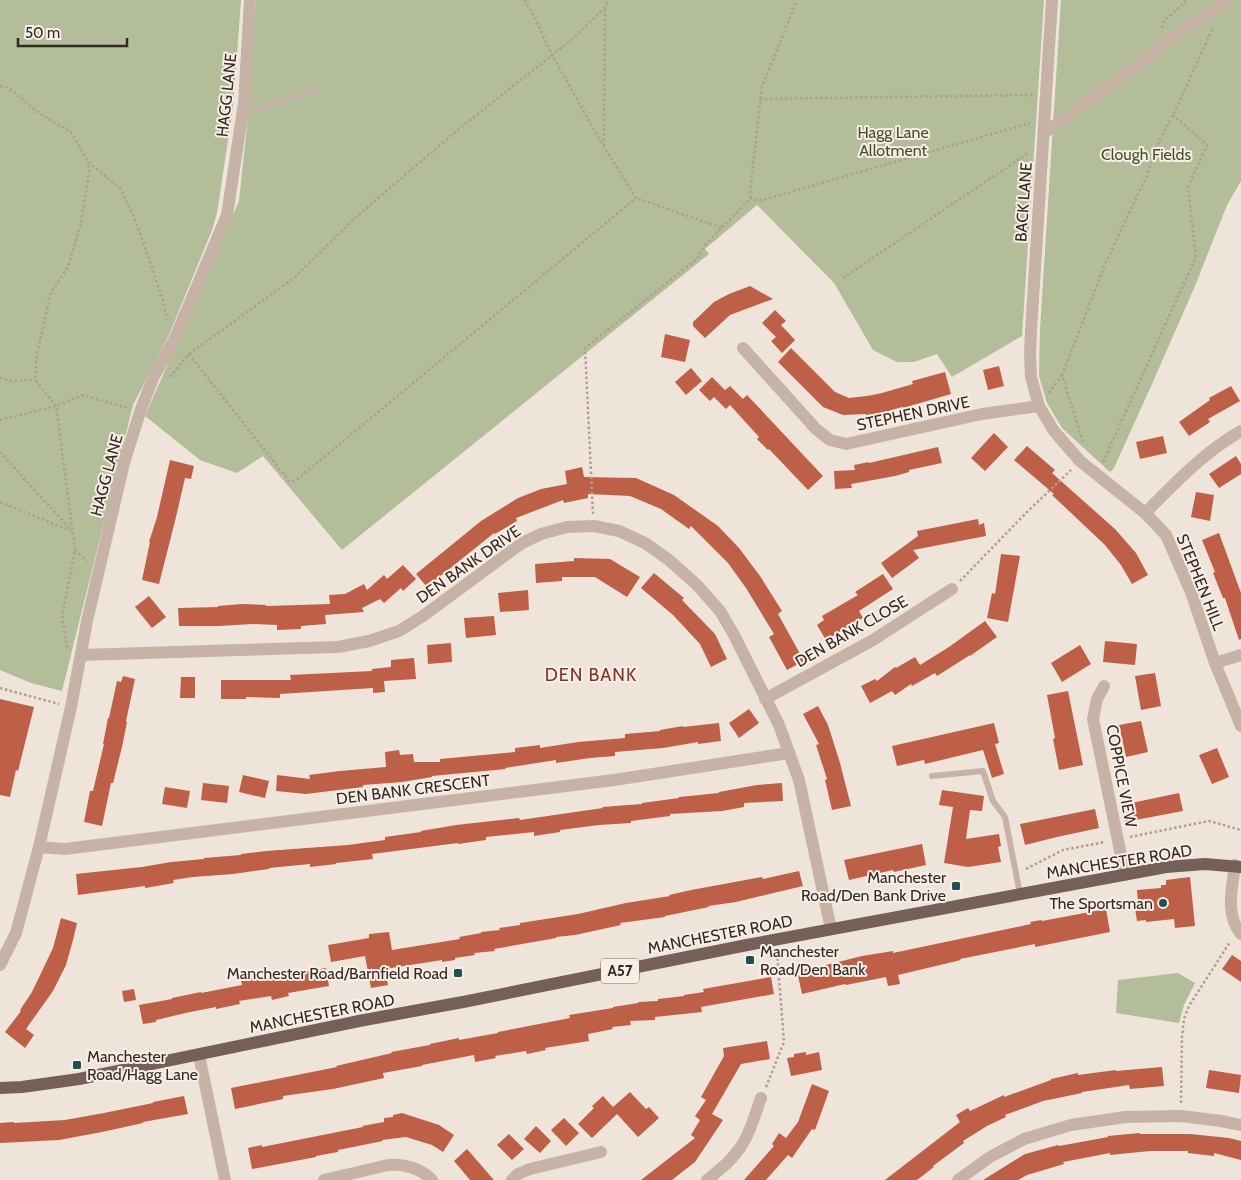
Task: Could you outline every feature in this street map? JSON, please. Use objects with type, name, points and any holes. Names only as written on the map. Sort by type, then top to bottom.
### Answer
[{"type":"main road","name":"MANCHESTER ROAD","points":[[0,1088],[79,1079],[359,1021],[831,929],[1166,867],[1205,864],[1238,866]]},
{"type":"street","name":"HAGG LANE","points":[[0,965],[16,933],[39,847],[71,707],[87,621],[124,463],[153,378],[174,338],[227,215],[242,114],[250,0]]},
{"type":"street","name":"BACK LANE","points":[[1040,406],[1031,377],[1030,353],[1052,0]]},
{"type":"street","points":[[1044,138],[1165,42],[1226,2]]},
{"type":"street","name":"STEPHEN DRIVE","points":[[743,348],[816,429],[830,440],[846,444],[982,414],[1040,406]]},
{"type":"street","name":"STEPHEN HILL","points":[[1040,406],[1054,432],[1080,461],[1145,513],[1166,535],[1191,592],[1241,726]]},
{"type":"street","points":[[1145,513],[1198,461],[1241,431]]},
{"type":"street","name":"DEN BANK DRIVE","points":[[82,652],[338,647],[369,641],[399,631],[423,616],[522,543],[541,534],[567,527],[594,526],[619,531],[645,543],[669,560],[697,585],[720,611],[733,633],[779,725],[799,780],[831,929]]},
{"type":"street","name":"DEN BANK CLOSE","points":[[765,699],[873,640],[952,589]]},
{"type":"street","points":[[1216,663],[1241,655]]},
{"type":"street","name":"COPPICE VIEW","points":[[1104,686],[1097,698],[1094,719],[1125,875]]},
{"type":"street","name":"DEN BANK CRESCENT","points":[[39,847],[65,849],[614,780],[789,753]]},
{"type":"street","points":[[1238,866],[1231,895],[1231,906],[1233,918],[1239,932]]},
{"type":"street","points":[[199,1055],[225,1180]]},
{"type":"street","points":[[707,1180],[737,1152],[747,1136],[761,1098]]},
{"type":"street","points":[[958,1180],[990,1157],[1024,1139],[1072,1125],[1125,1117],[1181,1116],[1241,1125]]},
{"type":"street","points":[[512,1180],[518,1174],[530,1169],[602,1152]]},
{"type":"street","points":[[324,1180],[399,1165],[415,1168],[425,1173],[432,1180]]},
{"type":"lane","points":[[242,114],[313,90]]},
{"type":"lane","points":[[932,776],[983,771],[993,801],[1005,817],[1020,894]]},
{"type":"path","points":[[525,0],[552,55],[604,147],[636,198],[722,228]]},
{"type":"path","points":[[167,381],[190,354],[294,278],[355,218],[454,133],[575,37],[604,7],[608,0]]},
{"type":"path","points":[[797,0],[762,87],[750,192],[752,198],[759,201],[1045,118]]},
{"type":"path","points":[[1165,42],[1161,35],[1164,21],[1187,0]]},
{"type":"path","points":[[1040,406],[1062,375],[1106,262],[1148,173],[1159,141],[1226,2]]},
{"type":"path","points":[[604,7],[604,147]]},
{"type":"path","points":[[0,86],[10,89],[40,114],[71,132],[88,162],[90,173],[81,223],[68,267],[51,292],[36,354],[36,380],[56,406],[75,550],[62,616],[68,652],[74,654],[75,648],[82,652]]},
{"type":"path","points":[[760,99],[1047,94]]},
{"type":"path","points":[[1098,475],[1196,258],[1188,187],[1207,145],[1173,115]]},
{"type":"path","points":[[843,278],[1044,138]]},
{"type":"path","points":[[88,162],[120,188],[132,212],[144,242],[163,301],[170,332],[174,338]]},
{"type":"path","points":[[190,354],[289,481],[294,481],[636,198]]},
{"type":"path","points":[[594,526],[585,348],[697,259],[704,246],[752,198]]},
{"type":"path","points":[[1062,375],[1082,442]]},
{"type":"path","points":[[0,378],[10,381],[36,380]]},
{"type":"path","points":[[0,420],[56,406],[84,395],[140,412]]},
{"type":"path","points":[[0,452],[73,532]]},
{"type":"path","points":[[952,589],[1080,461]]},
{"type":"path","points":[[0,502],[73,532]]},
{"type":"path","points":[[0,688],[71,707]]},
{"type":"path","points":[[1181,1116],[1182,1037],[1188,1006],[1239,932]]},
{"type":"path","points":[[761,1098],[784,1042],[776,940]]},
{"type":"green space","points":[[0,0],[241,0],[233,108],[217,213],[212,230],[169,335],[133,405],[62,691],[31,683],[0,670]]},
{"type":"green space","name":"Hagg Lane Allotment","points":[[256,0],[1044,0],[1022,336],[952,377],[937,354],[914,362],[897,362],[873,350],[834,283],[757,205],[705,249],[709,254],[342,550],[263,456],[237,473],[200,460],[145,416],[239,201],[249,106]]},
{"type":"green space","name":"Clough Fields","points":[[1061,0],[1241,0],[1241,181],[1227,205],[1195,286],[1114,468],[1110,472],[1062,428],[1047,403],[1039,376],[1040,329]]},
{"type":"green space","points":[[1178,973],[1195,983],[1184,1005],[1179,1023],[1116,1013],[1118,980]]},
{"type":"building","points":[[750,286],[773,299],[730,315],[705,338],[693,326],[693,322],[714,302]]},
{"type":"building","points":[[775,310],[786,321],[781,325],[795,340],[782,353],[771,341],[776,337],[762,323]]},
{"type":"building","points":[[665,334],[690,340],[685,362],[661,357]]},
{"type":"building","points":[[791,348],[835,392],[849,398],[882,393],[913,384],[912,381],[945,372],[951,394],[885,412],[866,415],[843,415],[823,407],[778,362]]},
{"type":"building","points":[[999,366],[1004,386],[988,390],[983,370]]},
{"type":"building","points":[[691,368],[702,381],[686,395],[675,382]]},
{"type":"building","points":[[712,377],[725,390],[730,386],[743,399],[747,395],[823,476],[808,490],[757,439],[759,437],[730,405],[726,409],[714,397],[710,401],[699,390]]},
{"type":"building","points":[[1231,386],[1240,401],[1208,419],[1210,422],[1189,436],[1179,422],[1210,400],[1209,398]]},
{"type":"building","points":[[994,433],[1008,447],[985,471],[971,458]]},
{"type":"building","points":[[1163,436],[1167,453],[1140,459],[1136,442]]},
{"type":"building","points":[[1027,446],[1055,470],[1052,473],[1115,529],[1136,553],[1148,575],[1132,584],[1121,565],[1105,545],[1052,495],[1054,494],[1014,460]]},
{"type":"building","points":[[938,447],[942,463],[909,470],[909,472],[895,476],[851,484],[852,488],[835,489],[834,471],[855,470],[854,465]]},
{"type":"building","points":[[1236,456],[1241,464],[1241,474],[1219,488],[1209,474]]},
{"type":"building","points":[[170,460],[194,466],[191,479],[185,478],[159,584],[142,580],[149,542],[157,517]]},
{"type":"building","points":[[582,467],[584,477],[636,478],[674,495],[718,526],[739,548],[760,576],[782,611],[778,614],[804,661],[787,670],[769,637],[774,634],[746,588],[728,563],[691,526],[689,529],[661,509],[630,496],[588,494],[588,498],[564,503],[563,500],[516,518],[517,521],[494,533],[427,587],[416,574],[481,521],[518,498],[541,489],[567,484],[565,471]]},
{"type":"building","points":[[1196,492],[1214,495],[1210,521],[1191,517]]},
{"type":"building","points":[[978,519],[979,525],[984,523],[986,536],[913,550],[919,558],[892,578],[881,563],[918,536],[917,531]]},
{"type":"building","points":[[1219,533],[1241,593],[1241,639],[1239,640],[1202,540]]},
{"type":"building","points":[[1001,554],[1020,556],[1008,622],[987,618],[992,593],[995,594]]},
{"type":"building","points":[[574,558],[610,559],[640,577],[627,597],[595,577],[562,577],[562,581],[536,583],[535,564],[574,561]]},
{"type":"building","points":[[403,565],[416,579],[403,591],[401,588],[384,603],[380,599],[362,608],[364,612],[325,615],[326,624],[301,626],[301,629],[277,630],[277,625],[253,624],[179,626],[178,608],[242,604],[266,606],[330,604],[329,595],[345,594],[364,584],[367,590],[384,575],[387,579]]},
{"type":"building","points":[[654,573],[684,598],[682,600],[715,634],[727,659],[711,667],[700,644],[673,615],[641,588]]},
{"type":"building","points":[[883,574],[893,589],[859,611],[863,618],[826,640],[817,625],[824,620],[822,616],[858,595],[855,592]]},
{"type":"building","points":[[528,590],[529,610],[500,612],[498,593]]},
{"type":"building","points":[[149,596],[166,617],[152,628],[135,607]]},
{"type":"building","points":[[494,616],[496,635],[466,638],[464,618]]},
{"type":"building","points":[[985,621],[997,637],[937,676],[935,673],[912,686],[911,684],[895,695],[892,691],[870,703],[861,686],[875,679],[877,681],[895,667],[915,657],[920,665]]},
{"type":"building","points":[[1105,641],[1137,644],[1135,665],[1103,662]]},
{"type":"building","points":[[451,643],[452,662],[428,664],[427,645]]},
{"type":"building","points":[[1080,645],[1091,664],[1062,682],[1051,663]]},
{"type":"building","points":[[414,658],[416,679],[384,681],[385,692],[373,693],[373,688],[280,694],[280,698],[246,697],[246,699],[221,699],[221,680],[291,680],[290,675],[372,671],[372,669],[391,667],[391,660]]},
{"type":"building","points":[[1155,673],[1161,706],[1141,710],[1135,676]]},
{"type":"building","points":[[123,676],[135,679],[122,747],[113,783],[111,783],[102,826],[84,822],[90,791],[93,791],[104,744],[117,681],[121,682]]},
{"type":"building","points":[[181,677],[195,677],[195,698],[180,698]]},
{"type":"building","points":[[1068,691],[1083,765],[1059,770],[1047,695]]},
{"type":"building","points":[[0,699],[34,707],[10,797],[0,795]]},
{"type":"building","points":[[818,706],[828,725],[851,806],[832,810],[825,780],[827,779],[816,745],[819,744],[803,714]]},
{"type":"building","points":[[749,709],[759,723],[739,738],[729,723]]},
{"type":"building","points":[[1141,721],[1148,752],[1126,757],[1119,725]]},
{"type":"building","points":[[719,723],[721,741],[615,752],[615,756],[556,763],[556,760],[506,769],[432,776],[402,782],[363,785],[363,787],[306,794],[276,791],[277,775],[310,779],[309,775],[386,767],[385,752],[399,750],[400,755],[413,754],[414,762],[440,762],[440,759],[515,752],[515,748],[540,745],[540,748],[578,742],[625,738],[625,734]]},
{"type":"building","points":[[994,723],[999,743],[995,744],[1004,774],[992,778],[983,750],[925,764],[924,760],[897,766],[892,746]]},
{"type":"building","points":[[1217,748],[1229,777],[1212,784],[1199,755]]},
{"type":"building","points":[[243,775],[269,781],[265,798],[239,792]]},
{"type":"building","points":[[203,783],[229,786],[227,803],[201,800]]},
{"type":"building","points":[[782,783],[783,801],[744,803],[744,807],[722,811],[670,814],[670,816],[631,821],[631,823],[560,830],[560,832],[534,836],[534,832],[486,837],[486,840],[372,854],[373,859],[310,867],[310,864],[193,877],[173,880],[174,883],[145,888],[145,886],[78,895],[76,874],[266,851],[348,845],[385,840],[385,837],[456,825],[519,818],[520,820],[602,807],[642,804],[679,797],[719,793],[757,785]]},
{"type":"building","points":[[165,787],[190,791],[187,808],[162,804]]},
{"type":"building","points":[[942,790],[984,796],[982,811],[970,810],[966,839],[999,834],[1001,846],[998,847],[1001,862],[968,867],[944,863],[953,807],[939,805]]},
{"type":"building","points":[[1179,793],[1183,811],[1125,822],[1122,805]]},
{"type":"building","points":[[1095,809],[1099,828],[1025,845],[1020,824]]},
{"type":"building","points":[[922,844],[926,865],[849,880],[844,860]]},
{"type":"building","points":[[799,871],[803,886],[665,917],[620,923],[621,925],[575,935],[494,949],[495,951],[474,953],[475,955],[455,958],[455,960],[442,962],[442,960],[385,969],[388,985],[371,988],[365,956],[331,962],[328,945],[369,938],[369,934],[389,932],[392,950],[460,939],[459,937],[500,930],[499,928],[520,925],[520,923],[578,914],[626,903],[670,896],[691,890],[762,877],[763,879]]},
{"type":"building","name":"The Sportsman","points":[[1190,877],[1195,926],[1175,928],[1174,919],[1137,921],[1134,902],[1138,901],[1137,890],[1161,888],[1161,885],[1166,885],[1166,880]]},
{"type":"building","points":[[1106,909],[1110,932],[960,959],[898,975],[900,984],[888,986],[886,977],[802,994],[797,971],[862,956],[893,951],[893,953],[1031,924],[1030,922]]},
{"type":"building","points":[[61,918],[77,923],[73,940],[66,965],[53,991],[26,1029],[34,1035],[25,1048],[5,1032],[21,1011],[32,992],[53,948]]},
{"type":"building","points":[[1232,955],[1241,961],[1241,982],[1222,969]]},
{"type":"building","points":[[326,968],[329,986],[288,993],[289,996],[272,1000],[271,996],[239,1001],[240,1004],[190,1012],[143,1024],[139,1005],[242,985],[240,976],[259,972],[259,977],[284,972],[284,975]]},
{"type":"building","points":[[771,977],[774,994],[701,1007],[702,1012],[655,1017],[655,1020],[630,1021],[631,1025],[612,1027],[613,1029],[588,1034],[589,1041],[545,1048],[546,1050],[527,1054],[526,1051],[495,1056],[496,1058],[475,1062],[474,1055],[383,1073],[384,1078],[333,1089],[283,1096],[283,1099],[235,1109],[231,1088],[337,1067],[391,1052],[570,1018],[569,1015],[638,1002],[658,1001],[658,999],[704,992],[703,989]]},
{"type":"building","points":[[134,989],[136,1000],[124,1002],[122,991]]},
{"type":"building","points":[[767,1041],[770,1059],[741,1064],[712,1114],[723,1120],[695,1162],[672,1180],[641,1180],[695,1138],[691,1135],[700,1120],[695,1116],[706,1100],[701,1097],[724,1056],[723,1048]]},
{"type":"building","points":[[806,1052],[806,1055],[819,1052],[822,1070],[791,1076],[787,1058],[794,1057],[794,1054]]},
{"type":"building","points":[[1162,1067],[1164,1086],[1130,1089],[1129,1085],[1082,1092],[1043,1101],[1005,1115],[1006,1117],[963,1141],[964,1143],[917,1180],[885,1180],[960,1122],[956,1115],[968,1108],[970,1111],[1004,1095],[1004,1097],[1051,1079],[1078,1073],[1078,1075]]},
{"type":"building","points":[[1209,1070],[1241,1075],[1239,1093],[1206,1088]]},
{"type":"building","points":[[812,1084],[829,1091],[815,1130],[812,1129],[792,1158],[788,1155],[766,1180],[744,1180],[774,1146],[772,1144],[779,1133],[786,1138],[798,1122]]},
{"type":"building","points":[[630,1092],[646,1109],[649,1107],[659,1118],[638,1137],[617,1114],[592,1138],[578,1124],[594,1108],[592,1106],[603,1096],[613,1107]]},
{"type":"building","points":[[184,1096],[188,1114],[59,1140],[0,1143],[0,1123],[65,1120]]},
{"type":"building","points":[[402,1113],[439,1125],[454,1135],[443,1152],[432,1145],[406,1137],[382,1140],[316,1157],[252,1169],[248,1148],[262,1145],[262,1147],[363,1127],[384,1122],[384,1118]]},
{"type":"building","points":[[564,1118],[579,1133],[566,1146],[551,1130]]},
{"type":"building","points":[[536,1126],[551,1141],[540,1153],[524,1139]]},
{"type":"building","points":[[1139,1133],[1190,1134],[1241,1141],[1241,1160],[1214,1153],[1214,1156],[1188,1153],[1188,1151],[1150,1151],[1110,1155],[1110,1153],[1063,1162],[1064,1164],[1027,1175],[1018,1180],[983,1180],[1025,1154],[1058,1145],[1108,1136]]},
{"type":"building","points":[[509,1134],[524,1149],[512,1160],[497,1145]]},
{"type":"building","points":[[467,1149],[494,1180],[470,1180],[454,1161]]},
{"type":"place","name":"Manchester Road/Den Bank Drive","points":[[956,886]]},
{"type":"place","name":"The Sportsman","points":[[1163,903]]},
{"type":"place","name":"Manchester Road/Den Bank","points":[[750,960]]},
{"type":"place","name":"Manchester Road/Barnfield Road","points":[[458,973]]},
{"type":"place","name":"Manchester Road/Hagg Lane","points":[[77,1065]]},
{"type":"district","name":"DEN BANK","points":[[591,675]]}]
